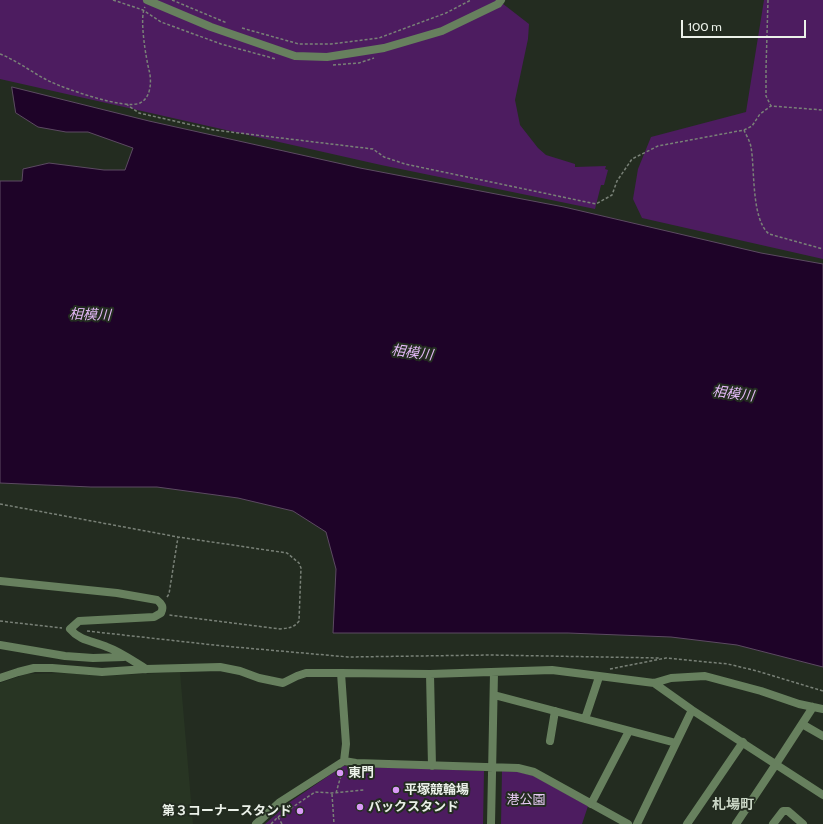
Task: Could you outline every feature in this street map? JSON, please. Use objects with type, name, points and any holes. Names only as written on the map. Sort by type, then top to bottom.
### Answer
[{"type":"street","points":[[146,3],[295,56],[327,58],[384,48],[442,31],[498,4],[501,0]]},
{"type":"street","points":[[0,581],[117,593],[161,602],[163,609],[161,613],[154,617],[79,621],[70,629],[76,636],[107,647],[146,669]]},
{"type":"street","points":[[0,645],[64,656],[93,658],[127,657]]},
{"type":"street","points":[[0,678],[34,668],[102,672],[220,667],[240,671],[259,678],[284,683],[296,676],[306,673],[430,674],[552,670],[654,683],[671,678],[705,676],[761,691],[800,704],[823,709]]},
{"type":"street","points":[[341,673],[346,744],[344,765]]},
{"type":"street","points":[[491,824],[494,673]]},
{"type":"street","points":[[430,674],[432,766]]},
{"type":"street","points":[[586,719],[599,676]]},
{"type":"street","points":[[654,683],[692,710],[823,795]]},
{"type":"street","points":[[494,695],[676,743]]},
{"type":"street","points":[[736,824],[813,707]]},
{"type":"street","points":[[637,824],[692,710]]},
{"type":"street","points":[[550,741],[555,711]]},
{"type":"street","points":[[802,724],[823,736]]},
{"type":"street","points":[[591,804],[629,731]]},
{"type":"street","points":[[687,824],[743,742]]},
{"type":"street","points":[[256,824],[280,802],[344,765],[356,763],[432,766],[493,766],[518,768],[534,772],[628,824]]},
{"type":"street","points":[[773,824],[783,811],[788,811],[803,824]]},
{"type":"path","points":[[113,0],[143,10],[161,22],[220,44],[282,60]]},
{"type":"path","points":[[172,0],[231,25]]},
{"type":"path","points":[[237,27],[299,44],[331,44],[379,38],[446,13],[471,0]]},
{"type":"path","points":[[768,0],[766,96],[771,106]]},
{"type":"path","points":[[0,54],[51,82],[73,92],[126,104],[139,104],[146,97],[151,85],[143,31],[143,10],[146,3]]},
{"type":"path","points":[[326,65],[359,63],[379,57]]},
{"type":"path","points":[[126,104],[139,113],[214,130],[373,149],[384,158],[405,164],[596,204],[612,195],[617,181],[632,159],[658,146],[744,130],[752,126],[760,114],[771,106],[823,110]]},
{"type":"path","points":[[744,130],[751,146],[757,210],[763,229],[769,234],[823,249]]},
{"type":"path","points":[[0,504],[178,537],[287,554],[299,563],[301,568],[299,620],[296,625],[289,628],[280,629],[161,613]]},
{"type":"path","points":[[161,602],[169,594],[178,537]]},
{"type":"path","points":[[0,621],[70,629]]},
{"type":"path","points":[[84,630],[223,646],[348,657],[490,655],[660,658]]},
{"type":"path","points":[[336,793],[344,765]]},
{"type":"path","points":[[271,824],[278,817],[315,792],[336,793],[364,790]]},
{"type":"path","points":[[332,793],[334,824]]},
{"type":"path","points":[[278,817],[282,824]]},
{"type":"shaded area","points":[[180,672],[193,824],[0,824],[0,683],[27,674],[68,673],[99,676]]},
{"type":"green space","points":[[0,0],[498,0],[529,24],[528,39],[515,100],[520,125],[538,148],[546,155],[575,164],[575,167],[606,166],[605,169],[608,170],[604,185],[601,185],[595,209],[381,165],[0,79]]},
{"type":"green space","points":[[764,0],[823,0],[823,259],[642,218],[633,199],[638,169],[651,137],[746,112]]},
{"type":"green space","name":"平塚競輪場","points":[[343,766],[484,771],[483,824],[265,824],[290,802]]},
{"type":"green space","name":"港公園","points":[[502,771],[519,772],[534,776],[588,806],[582,824],[501,824]]},
{"type":"water","name":"相模川","points":[[12,87],[149,121],[360,168],[564,207],[761,253],[823,264],[823,667],[737,645],[671,637],[568,633],[333,633],[336,569],[326,532],[293,511],[238,498],[157,487],[91,487],[0,483],[0,181],[22,181],[23,169],[49,163],[104,170],[125,170],[133,148],[88,132],[66,132],[38,127],[16,113]]},
{"type":"place","name":"東門","points":[[340,773]]},
{"type":"place","name":"平塚競輪場","points":[[396,790]]},
{"type":"place","name":"バックスタンド","points":[[360,807]]},
{"type":"place","name":"第３コーナースタンド","points":[[300,811]]},
{"type":"district","name":"札場町","points":[[733,805]]}]
